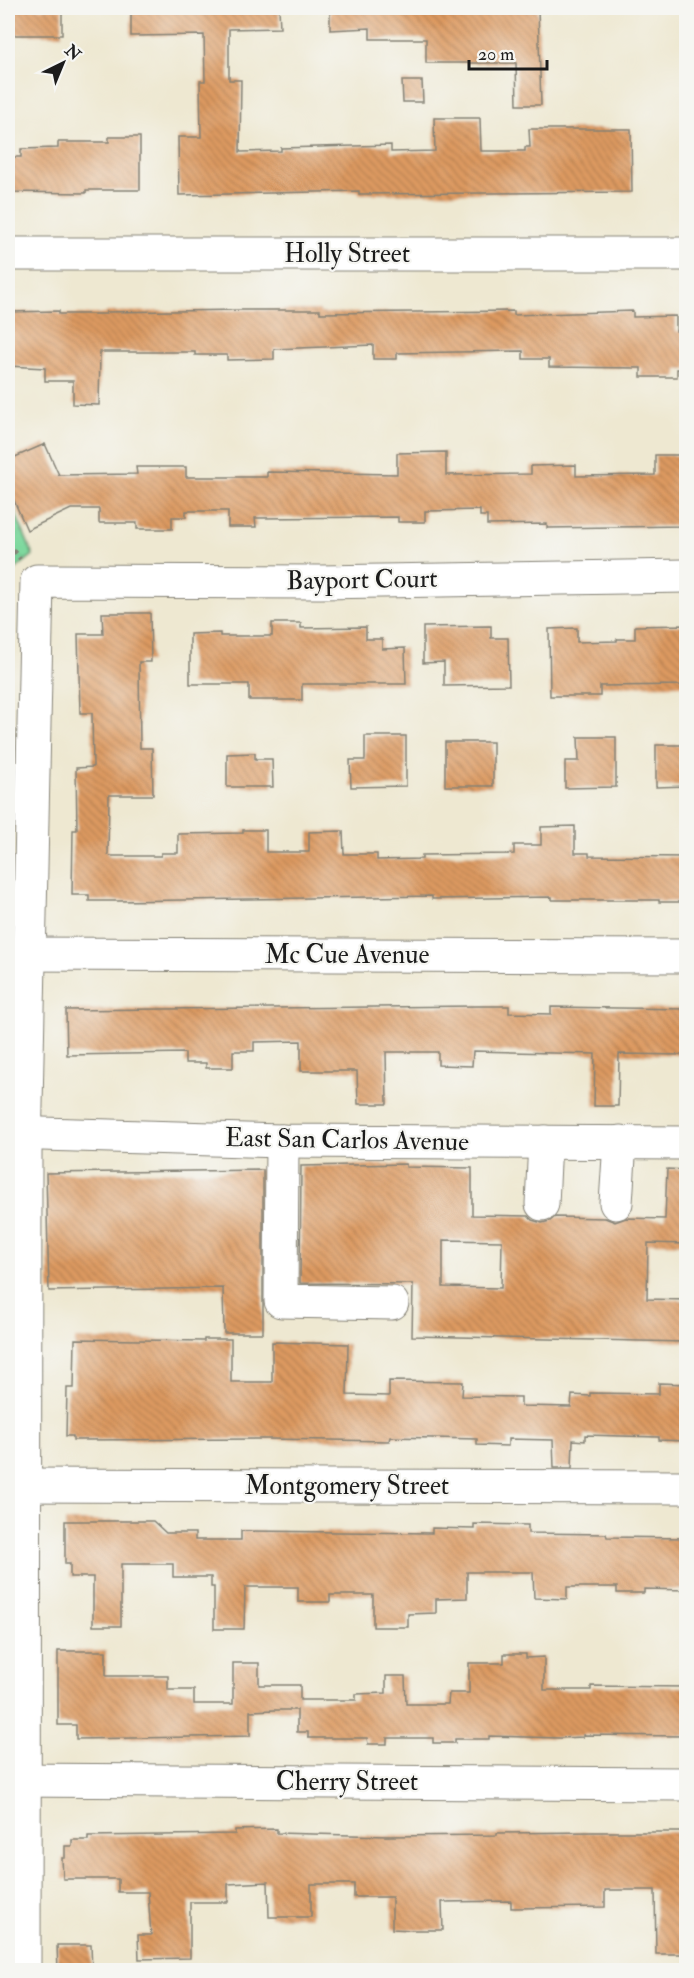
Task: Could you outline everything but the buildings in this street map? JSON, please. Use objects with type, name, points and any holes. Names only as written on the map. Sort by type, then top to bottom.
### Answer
[{"type":"street","name":"Holly Street","points":[[8,254],[687,254]]},
{"type":"street","name":"Bayport Court","points":[[18,954],[37,581],[321,582],[687,576]]},
{"type":"street","name":"Mc Cue Avenue","points":[[18,954],[687,956]]},
{"type":"street","points":[[18,954],[16,1780],[24,1971]]},
{"type":"street","name":"East San Carlos Avenue","points":[[16,1133],[282,1141],[687,1143]]},
{"type":"street","points":[[282,1141],[281,1301],[392,1303]]},
{"type":"street","points":[[542,1204],[545,1142]]},
{"type":"street","points":[[616,1203],[620,1142]]},
{"type":"street","name":"Montgomery Street","points":[[16,1485],[687,1487]]},
{"type":"street","name":"Cherry Street","points":[[16,1780],[687,1784]]},
{"type":"green space","points":[[8,495],[33,555],[11,573],[8,656]]}]
